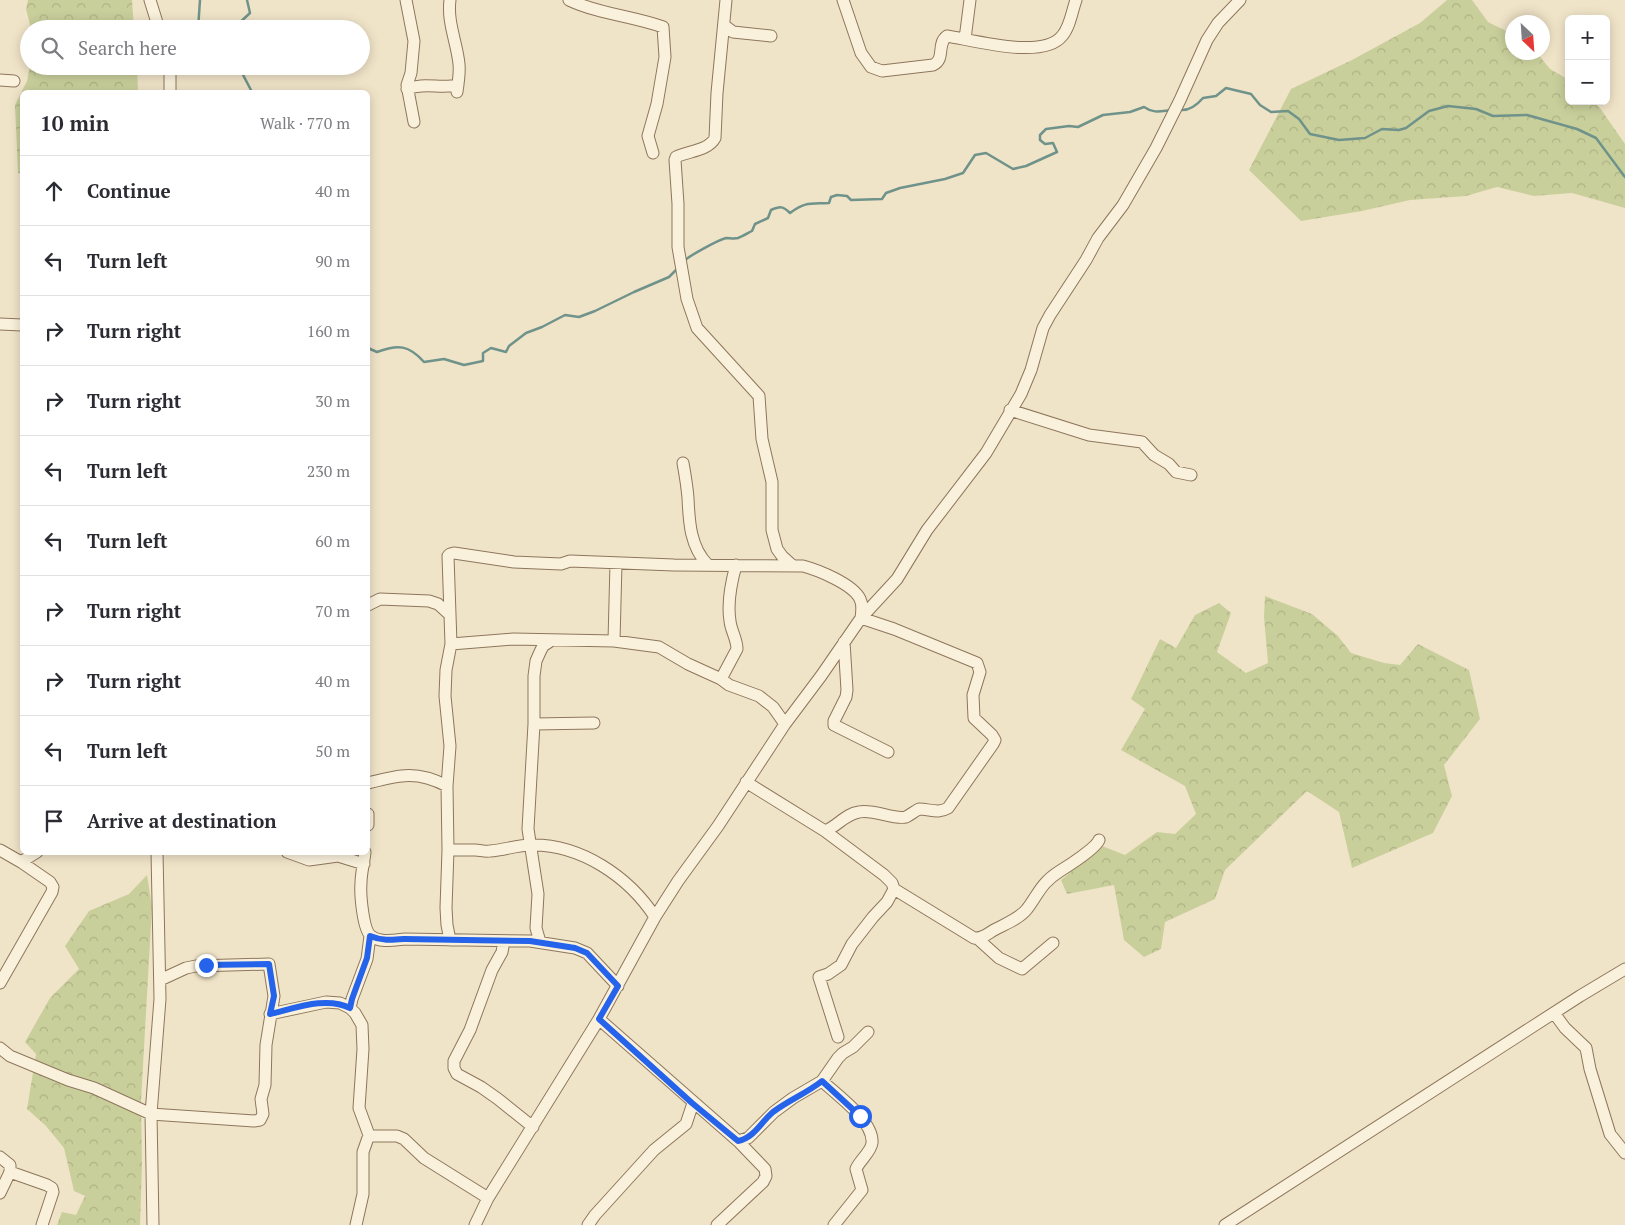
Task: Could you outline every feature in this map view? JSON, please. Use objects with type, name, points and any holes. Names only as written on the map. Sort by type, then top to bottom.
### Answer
[{"type":"street","points":[[150,0],[156,20]]},
{"type":"street","points":[[406,0],[414,41],[411,73],[407,89],[414,122]]},
{"type":"street","points":[[407,89],[422,85],[457,89],[459,64],[449,8],[450,0]]},
{"type":"street","points":[[569,0],[586,8],[628,16],[663,27],[665,57],[657,104],[648,136],[653,153]]},
{"type":"street","points":[[726,0],[725,26],[717,93],[715,138],[713,142],[694,152],[680,155],[675,160],[678,247],[687,299],[697,328],[759,396],[762,438],[772,482],[773,536],[777,549],[792,565]]},
{"type":"street","points":[[844,0],[861,54],[871,67],[882,71],[933,65],[938,62],[943,38],[947,36],[1008,47],[1052,44],[1064,35],[1076,0]]},
{"type":"street","points":[[965,39],[970,0]]},
{"type":"street","points":[[475,1225],[488,1198],[599,1019],[655,917],[678,882],[718,826],[785,724],[861,618],[897,579],[927,530],[986,453],[1021,394],[1043,328],[1050,315],[1098,238],[1122,205],[1151,156],[1180,100],[1207,40],[1218,23],[1240,0]]},
{"type":"street","points":[[725,26],[732,32],[771,36]]},
{"type":"street","points":[[170,75],[170,90]]},
{"type":"street","points":[[0,80],[14,81]]},
{"type":"street","points":[[0,324],[20,325]]},
{"type":"street","points":[[1010,410],[1089,435],[1142,442],[1154,456],[1169,464],[1176,472],[1191,475]]},
{"type":"street","points":[[683,463],[688,497],[689,525],[698,552],[708,564]]},
{"type":"street","points":[[450,940],[446,916],[447,786],[450,746],[445,678],[451,644],[448,556],[450,554],[514,562],[561,564],[570,561],[792,565],[810,568],[823,573],[856,593],[863,606],[861,618]]},
{"type":"street","points":[[614,641],[616,563]]},
{"type":"street","points":[[721,679],[737,649],[730,621],[730,590],[736,564]]},
{"type":"street","points":[[370,604],[380,599],[428,601],[438,604],[449,614]]},
{"type":"street","points":[[825,831],[849,815],[863,811],[901,817],[907,816],[919,809],[943,811],[948,808],[995,740],[974,718],[973,694],[980,672],[977,663],[894,629],[861,618]]},
{"type":"street","points":[[451,644],[512,639],[614,641],[658,647],[688,664],[721,679],[729,685],[766,700],[785,724]]},
{"type":"street","points":[[540,942],[536,928],[538,894],[529,820],[534,724],[534,676],[536,661],[543,646],[552,640]]},
{"type":"street","points":[[844,642],[847,690],[834,725],[888,752]]},
{"type":"street","points":[[534,724],[594,723]]},
{"type":"street","points":[[370,782],[392,776],[420,776],[432,778],[447,786]]},
{"type":"street","points":[[746,782],[825,831],[884,875],[892,883],[894,889],[952,924],[968,936],[978,939],[999,958],[1022,970],[1053,943]]},
{"type":"street","points":[[978,939],[1025,912],[1045,882],[1076,858],[1094,848],[1098,840]]},
{"type":"street","points":[[448,850],[487,852],[531,845],[552,847],[576,853],[598,864],[633,889],[645,901],[655,917]]},
{"type":"street","points":[[0,850],[22,862],[50,882],[53,887],[52,892],[0,983]]},
{"type":"street","points":[[22,862],[32,855]]},
{"type":"street","points":[[153,1225],[151,1114],[159,1019],[160,980],[157,855]]},
{"type":"street","points":[[293,855],[308,860],[338,856],[364,858],[361,890],[365,928],[370,936],[381,940],[540,942],[582,950],[618,986]]},
{"type":"street","points":[[838,1037],[819,977],[828,974],[841,965],[852,944],[887,902],[894,889]]},
{"type":"street","points":[[350,1008],[367,958],[370,936]]},
{"type":"street","points":[[504,941],[502,952],[492,970],[470,1030],[454,1061],[454,1068],[456,1074],[481,1087],[533,1127]]},
{"type":"street","points":[[0,1048],[10,1056],[68,1080],[94,1088],[151,1114],[260,1120],[263,1114],[261,1099],[265,1084],[266,1045],[274,996],[269,964],[196,966],[186,968],[160,980]]},
{"type":"street","points":[[1225,1225],[1625,969]]},
{"type":"street","points":[[270,1014],[326,1002],[340,1003],[350,1008],[362,1025],[363,1049],[359,1108],[369,1135],[363,1152],[364,1186],[356,1225]]},
{"type":"street","points":[[1554,1013],[1565,1028],[1586,1048],[1590,1069],[1610,1134],[1625,1153]]},
{"type":"street","points":[[599,1019],[692,1103],[738,1141],[760,1162],[765,1170],[766,1176],[763,1182],[717,1225]]},
{"type":"street","points":[[738,1141],[748,1138],[774,1112],[822,1081],[838,1058],[853,1047],[868,1032]]},
{"type":"street","points":[[822,1081],[867,1124],[872,1145],[856,1170],[862,1190],[834,1225]]},
{"type":"street","points":[[594,1222],[654,1150],[686,1124],[692,1103]]},
{"type":"street","points":[[369,1135],[397,1136],[404,1139],[432,1164],[488,1198]]},
{"type":"street","points":[[0,1157],[10,1165],[10,1172],[0,1193]]},
{"type":"street","points":[[10,1172],[52,1188],[53,1192],[42,1225]]},
{"type":"green space","points":[[28,0],[132,0],[133,20],[29,20],[26,9]]},
{"type":"green space","points":[[1447,0],[1472,0],[1488,22],[1505,30],[1505,60],[1543,60],[1550,69],[1565,78],[1565,105],[1597,105],[1625,144],[1625,208],[1572,193],[1534,196],[1497,187],[1466,196],[1410,200],[1362,211],[1301,221],[1249,170],[1291,89],[1352,60],[1420,23]]},
{"type":"green space","points":[[28,75],[137,75],[138,90],[22,90]]},
{"type":"green space","points":[[20,95],[20,174],[18,173],[15,105]]},
{"type":"green space","points":[[1265,596],[1312,614],[1338,636],[1351,653],[1384,663],[1400,665],[1418,644],[1469,670],[1480,719],[1444,765],[1452,796],[1433,833],[1352,868],[1339,812],[1307,791],[1225,870],[1215,899],[1165,922],[1161,949],[1144,957],[1124,940],[1114,885],[1067,894],[1061,880],[1102,846],[1125,855],[1157,832],[1175,834],[1196,814],[1185,786],[1121,750],[1145,709],[1131,699],[1160,639],[1176,648],[1195,615],[1219,603],[1231,613],[1217,652],[1246,673],[1268,663],[1264,617]]},
{"type":"green space","points":[[147,875],[152,907],[141,1101],[142,1166],[140,1225],[57,1225],[62,1212],[76,1215],[85,1196],[74,1191],[64,1148],[46,1126],[27,1109],[36,1054],[25,1042],[50,998],[79,969],[65,946],[89,911],[129,894]]},
{"type":"waterway","points":[[199,20],[200,0]]},
{"type":"waterway","points":[[243,20],[250,13],[247,0]]},
{"type":"waterway","points":[[243,75],[251,90]]},
{"type":"waterway","points":[[1180,110],[1187,110],[1203,98],[1216,96],[1226,88],[1251,94],[1260,105],[1271,112],[1288,111],[1299,119],[1310,134],[1339,140],[1365,138],[1382,129],[1399,130],[1406,128],[1429,111],[1448,106],[1476,109],[1493,116],[1527,115],[1577,129],[1596,138],[1625,177]]},
{"type":"waterway","points":[[684,261],[722,239],[738,238],[752,231],[755,224],[768,218],[771,210],[777,208],[781,207],[790,213],[805,205],[829,203],[831,197],[837,195],[847,196],[851,200],[882,199],[886,193],[900,188],[945,179],[963,173],[975,155],[986,153],[1013,169],[1026,166],[1057,152],[1053,143],[1045,144],[1040,140],[1040,135],[1046,129],[1069,126],[1078,127],[1103,115],[1130,112],[1144,107],[1154,111],[1172,110]]},
{"type":"waterway","points":[[370,349],[377,352],[397,347],[408,349],[419,356],[424,362],[444,359],[464,365],[483,361],[483,353],[491,348],[506,352],[509,346],[526,333],[565,315],[579,317],[595,311],[669,277],[677,269]]},
{"type":"route","points":[[206,965],[269,964],[274,996],[270,1014],[326,1002],[340,1003],[350,1008],[367,958],[370,936],[381,940],[530,941],[575,948],[587,953],[618,986],[599,1019],[692,1103],[738,1141],[748,1138],[766,1118],[793,1098],[822,1081],[860,1116]]}]
